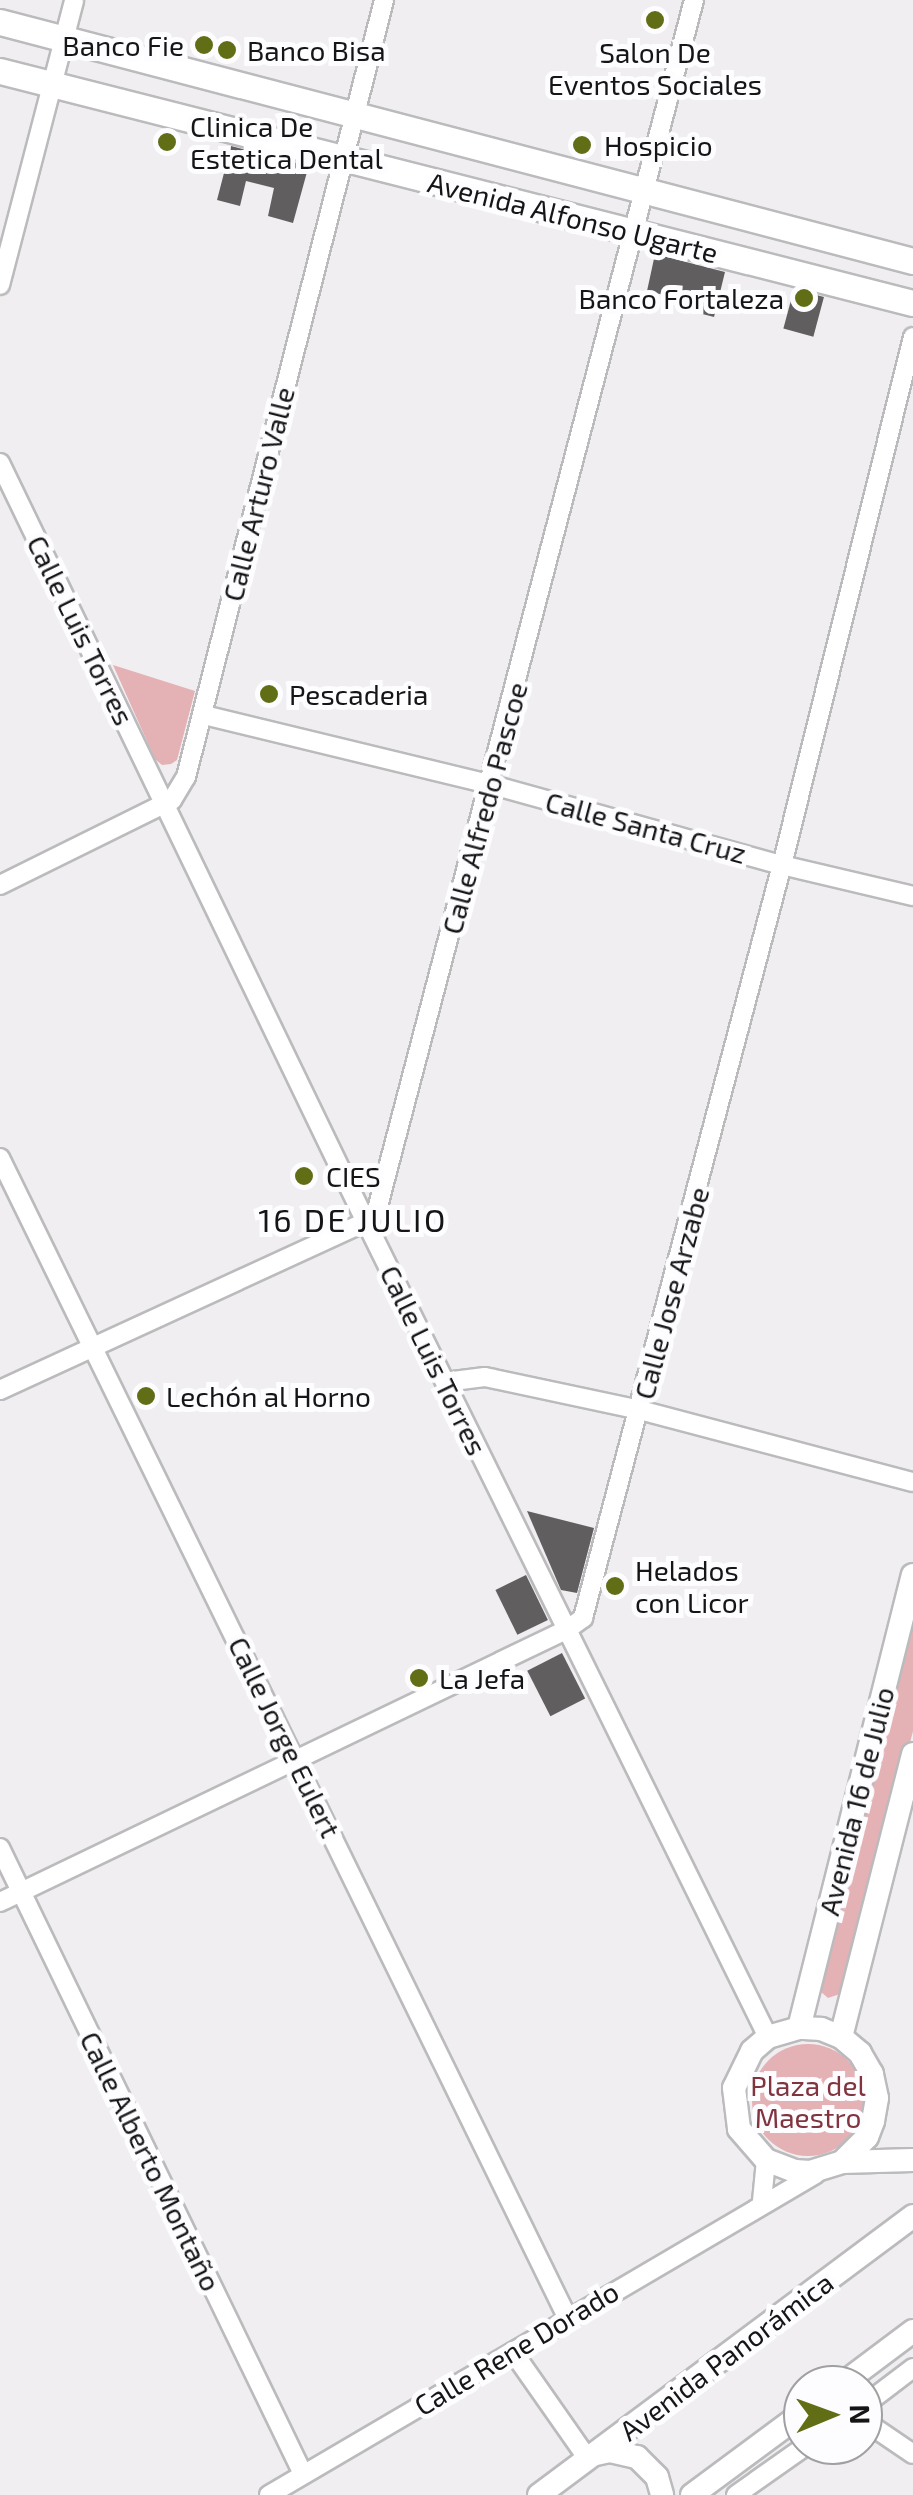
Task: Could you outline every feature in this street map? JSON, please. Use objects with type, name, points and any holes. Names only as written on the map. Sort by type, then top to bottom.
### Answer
[{"type":"main road","name":"Avenida Alfonso Ugarte","points":[[0,22],[913,261]]},
{"type":"main road","name":"Avenida Alfonso Ugarte","points":[[0,70],[913,304]]},
{"type":"street","points":[[0,284],[74,0]]},
{"type":"street","name":"Calle Arturo Valle","points":[[166,803],[186,777],[204,715],[341,158],[384,0]]},
{"type":"street","name":"Calle Alfredo Pascoe","points":[[366,1222],[384,1194],[694,0]]},
{"type":"street","name":"Calle Jose Arzabe","points":[[568,1629],[588,1608],[782,865],[913,338]]},
{"type":"street","name":"Calle Luis Torres","points":[[0,464],[366,1222],[768,2038]]},
{"type":"street","name":"Calle Santa Cruz","points":[[204,715],[490,784],[782,865],[913,896]]},
{"type":"street","points":[[0,884],[166,803]]},
{"type":"street","name":"Calle Jorge Eulert","points":[[0,1158],[567,2317]]},
{"type":"street","points":[[0,1390],[366,1222]]},
{"type":"street","points":[[445,1382],[485,1378],[640,1410],[913,1482]]},
{"type":"street","name":"Avenida 16 de Julio","points":[[799,2028],[913,1575]]},
{"type":"street","points":[[0,1902],[568,1629]]},
{"type":"street","name":"Avenida 16 de Julio","points":[[842,2037],[913,1754]]},
{"type":"street","name":"Calle Alberto Montaño","points":[[0,1848],[303,2474]]},
{"type":"street","points":[[834,2165],[856,2150],[874,2121],[877,2098],[872,2074],[860,2053],[842,2037],[799,2028],[768,2038],[740,2068],[734,2098],[739,2129],[766,2160],[795,2171],[907,2159]]},
{"type":"street","points":[[874,2121],[880,2136],[907,2159]]},
{"type":"street","points":[[762,2202],[766,2160]]},
{"type":"street","name":"Calle Rene Dorado","points":[[269,2495],[762,2202],[834,2165]]},
{"type":"street","name":"Avenida Panorámica","points":[[539,2495],[913,2216]]},
{"type":"street","points":[[867,2365],[913,2331]]},
{"type":"street","points":[[513,2352],[587,2460]]},
{"type":"street","points":[[883,2391],[913,2368]]},
{"type":"street","points":[[692,2495],[783,2428]]},
{"type":"street","points":[[883,2434],[913,2454]]},
{"type":"street","points":[[564,2495],[587,2460],[610,2451],[637,2457],[657,2477],[662,2495]]},
{"type":"street","points":[[734,2464],[748,2492],[783,2465]]},
{"type":"green space","points":[[113,665],[195,691],[177,760],[171,764],[162,765],[155,759]]},
{"type":"green space","points":[[913,1613],[913,1731],[846,1992],[828,1998],[820,1991]]},
{"type":"green space","name":"Plaza del Maestro","points":[[808,2044],[830,2048],[848,2060],[860,2078],[864,2100],[860,2122],[848,2140],[830,2152],[808,2156],[786,2152],[768,2140],[756,2122],[752,2100],[756,2078],[768,2060],[786,2048]]},
{"type":"building","points":[[231,146],[301,164],[307,172],[293,223],[268,216],[274,188],[246,181],[240,206],[217,200]]},
{"type":"building","points":[[655,254],[725,272],[714,317],[683,309],[685,300],[647,291]]},
{"type":"building","points":[[794,289],[824,297],[813,337],[783,329]]},
{"type":"building","points":[[527,1511],[594,1528],[577,1593],[561,1590]]},
{"type":"building","points":[[526,1575],[548,1620],[517,1635],[495,1590]]},
{"type":"building","points":[[562,1653],[585,1698],[550,1716],[527,1671]]},
{"type":"place","name":"Salon De Eventos Sociales","points":[[655,20]]},
{"type":"place","name":"Banco Fie","points":[[204,45]]},
{"type":"place","name":"Banco Bisa","points":[[227,50]]},
{"type":"place","name":"Clinica De Estetica Dental","points":[[167,142]]},
{"type":"place","name":"Hospicio","points":[[582,145]]},
{"type":"place","name":"Banco Fortaleza","points":[[804,298]]},
{"type":"place","name":"Pescaderia","points":[[269,694]]},
{"type":"place","name":"CIES","points":[[304,1176]]},
{"type":"place","name":"Lechón al Horno","points":[[146,1396]]},
{"type":"place","name":"Helados con Licor","points":[[615,1586]]},
{"type":"place","name":"La Jefa","points":[[419,1678]]},
{"type":"district","name":"16 DE JULIO","points":[[353,1219]]}]
